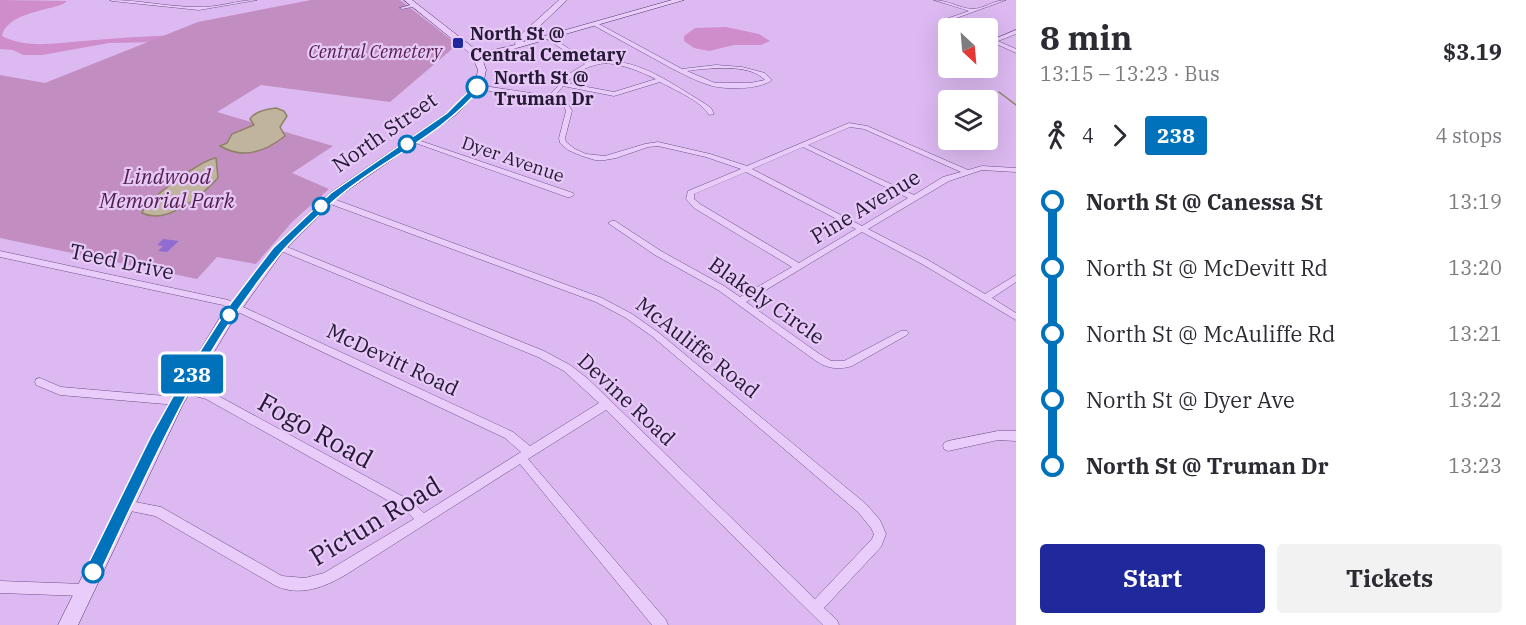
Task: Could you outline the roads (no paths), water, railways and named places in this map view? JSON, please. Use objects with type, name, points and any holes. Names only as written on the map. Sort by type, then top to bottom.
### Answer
[{"type":"main road","points":[[411,2],[488,66],[500,55],[515,48],[519,41],[563,0]]},
{"type":"main road","points":[[478,57],[680,0]]},
{"type":"main road","points":[[478,57],[500,55]]},
{"type":"main road","name":"North Street","points":[[68,625],[180,395],[235,306],[279,247],[328,200],[461,106],[477,87],[488,66]]},
{"type":"street","points":[[112,0],[202,9],[255,0]]},
{"type":"street","points":[[936,0],[974,10]]},
{"type":"street","points":[[953,18],[1004,0]]},
{"type":"street","points":[[402,8],[411,2]]},
{"type":"street","points":[[595,24],[684,70],[716,85],[762,84],[769,80],[764,74],[738,68],[684,70]]},
{"type":"street","points":[[1016,32],[993,41],[1016,51]]},
{"type":"street","points":[[549,38],[591,65]]},
{"type":"street","points":[[549,99],[576,71],[609,61],[623,62],[705,106],[711,114]]},
{"type":"street","points":[[563,84],[614,94],[659,80]]},
{"type":"street","points":[[477,87],[549,99],[569,108],[563,143],[573,151],[587,156],[611,159],[645,146],[658,144],[717,158],[745,169],[925,262],[1016,317]]},
{"type":"street","points":[[799,267],[697,206],[690,199],[690,195],[693,191],[842,127],[855,125],[868,128],[966,172]]},
{"type":"street","name":"Dyer Avenue","points":[[412,140],[570,195]]},
{"type":"street","points":[[803,145],[914,198]]},
{"type":"street","name":"Pine Avenue","points":[[741,301],[942,181],[966,172],[986,168],[1016,170]]},
{"type":"street","name":"McAuliffe Road","points":[[328,200],[598,300],[629,316],[686,359],[862,508],[879,528],[879,538],[874,547],[815,608]]},
{"type":"street","name":"Blakely Circle","points":[[612,223],[741,301],[814,356],[835,366],[849,363],[904,333]]},
{"type":"street","name":"Devine Road","points":[[279,247],[548,357],[578,377],[832,625]]},
{"type":"street","name":"Teed Drive","points":[[0,254],[220,300],[235,306]]},
{"type":"street","points":[[986,298],[1016,278]]},
{"type":"street","name":"McDevitt Road","points":[[235,306],[509,435],[661,625]]},
{"type":"street","name":"Fogo Road","points":[[40,382],[60,391],[209,396],[409,506],[422,519]]},
{"type":"street","name":"Pictun Road","points":[[125,504],[157,511],[273,578],[296,585],[311,584],[326,579],[606,404]]},
{"type":"street","points":[[948,446],[968,444],[997,434],[1016,436]]},
{"type":"street","points":[[0,587],[84,590]]},
{"type":"waterway","points":[[999,92],[1016,105]]},
{"type":"place","name":"North St @ Central Cemetary","points":[[458,43]]},
{"type":"place","name":"North St @ Truman Dr","points":[[477,87]]},
{"type":"park label","name":"Central Cemetery","points":[[375,51]]},
{"type":"park label","name":"Lindwood Memorial Park","points":[[167,188]]}]
